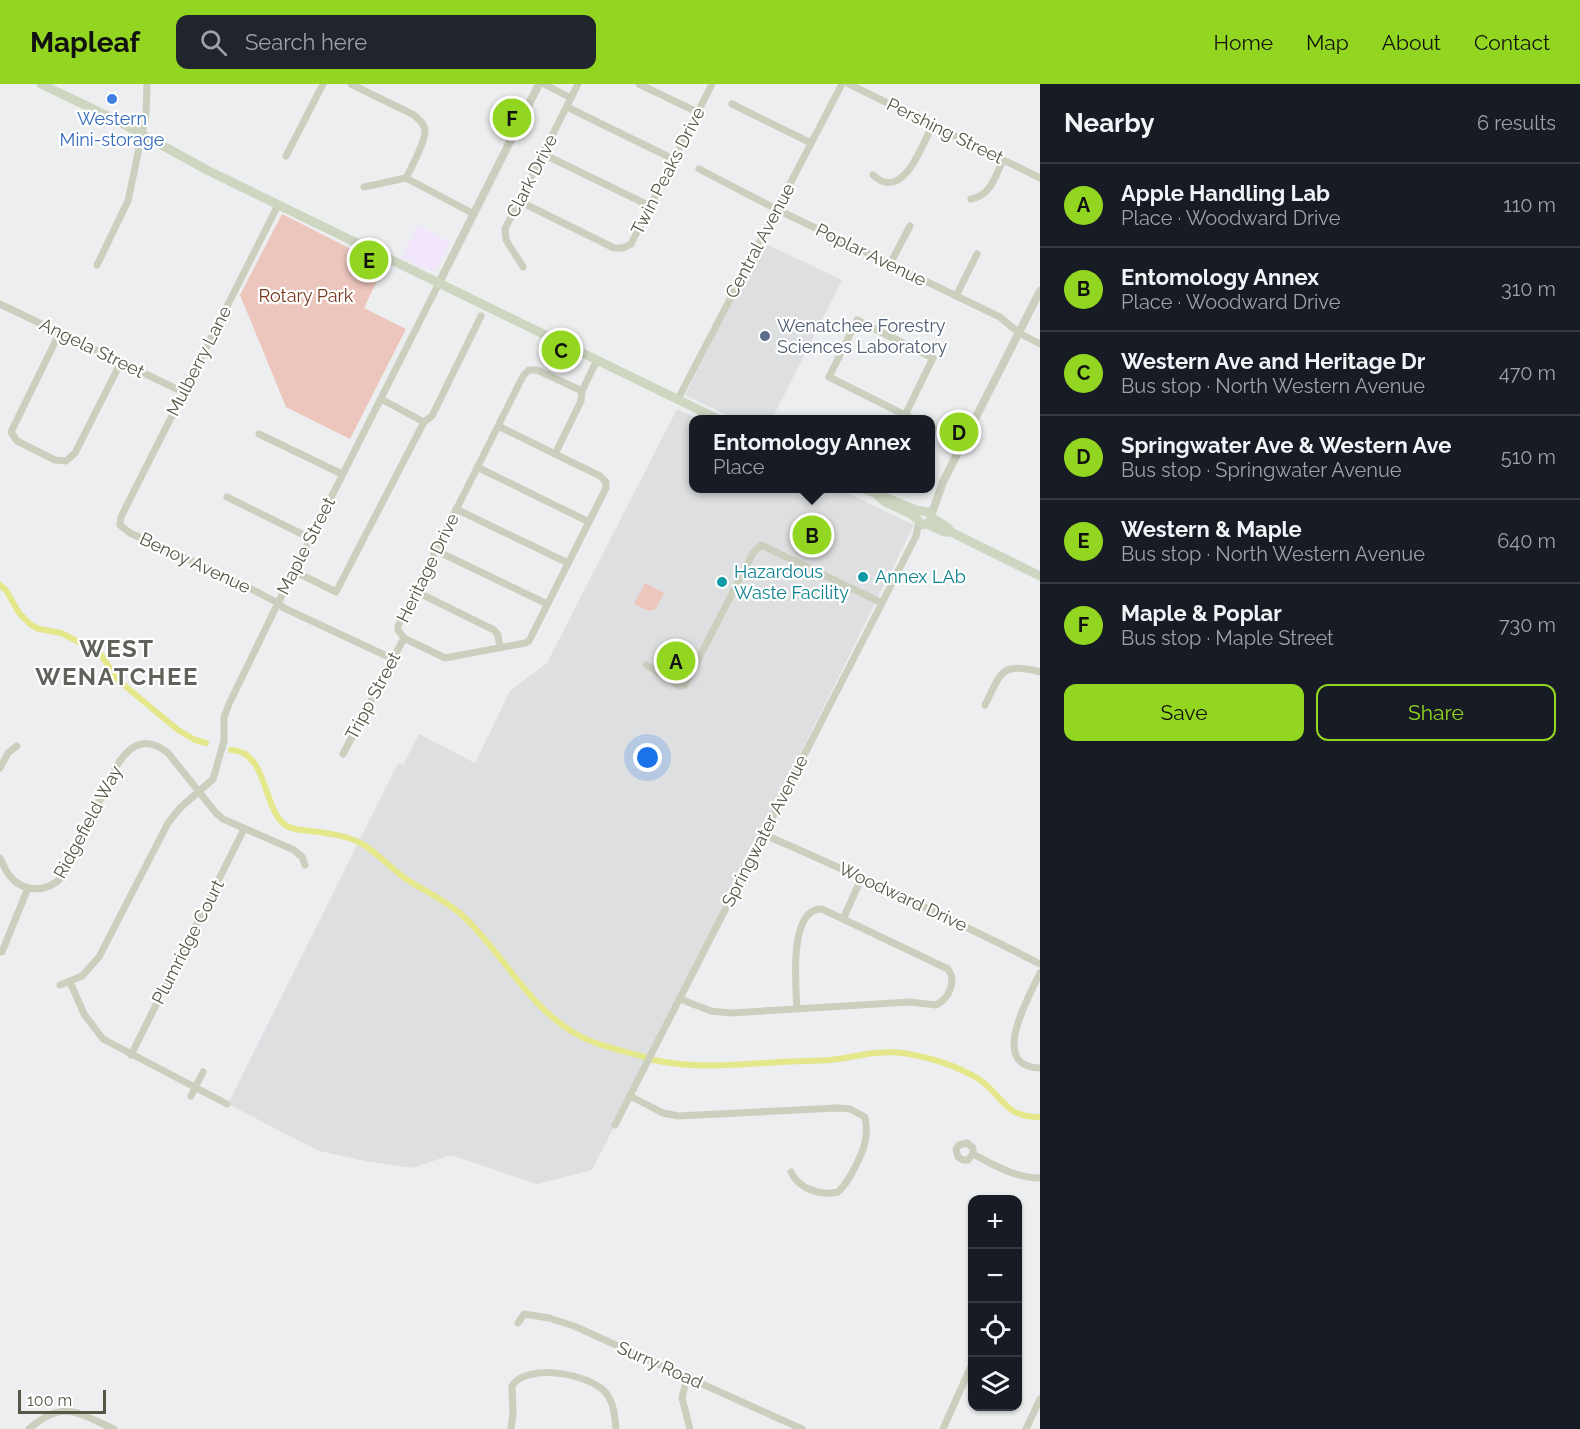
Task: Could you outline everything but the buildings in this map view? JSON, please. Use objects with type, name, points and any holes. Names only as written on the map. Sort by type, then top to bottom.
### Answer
[{"type":"main road","points":[[41,84],[94,108],[189,161],[710,415]]},
{"type":"main road","points":[[872,493],[885,502],[947,527],[951,532],[1040,576]]},
{"type":"street","points":[[97,265],[128,201],[146,115],[147,84]]},
{"type":"street","points":[[286,156],[323,84]]},
{"type":"street","points":[[351,84],[414,115],[422,122],[425,131],[422,143],[406,178]]},
{"type":"street","name":"Maple Street","points":[[60,986],[82,976],[99,957],[168,823],[180,808],[213,779],[224,742],[224,717],[229,704],[539,84]]},
{"type":"street","points":[[544,84],[571,98]]},
{"type":"street","name":"Clark Drive","points":[[523,267],[505,237],[505,230],[578,84]]},
{"type":"street","points":[[639,84],[697,112]]},
{"type":"street","name":"Twin Peaks Drive","points":[[519,201],[619,249],[631,244],[712,84]]},
{"type":"street","name":"Central Avenue","points":[[678,399],[842,84]]},
{"type":"street","name":"Pershing Street","points":[[849,84],[1040,178]]},
{"type":"street","points":[[732,104],[811,143]]},
{"type":"street","points":[[567,107],[673,159]]},
{"type":"street","points":[[873,175],[883,181],[891,182],[907,174],[932,126]]},
{"type":"street","points":[[543,154],[650,206]]},
{"type":"street","points":[[971,199],[984,195],[989,189],[1003,160]]},
{"type":"street","name":"Poplar Avenue","points":[[699,169],[776,209],[1000,317],[1019,333],[1040,344]]},
{"type":"street","points":[[364,187],[406,178],[474,214]]},
{"type":"street","name":"Mulberry Lane","points":[[121,517],[278,205]]},
{"type":"street","points":[[890,264],[910,226]]},
{"type":"street","points":[[956,296],[976,254]]},
{"type":"street","name":"Springwater Avenue","points":[[615,1125],[1040,291]]},
{"type":"street","name":"Angela Street","points":[[0,304],[183,392]]},
{"type":"street","points":[[294,571],[336,592],[424,422],[432,416],[481,316]]},
{"type":"street","points":[[857,320],[933,358],[905,415],[829,377],[857,320]]},
{"type":"street","points":[[60,332],[11,432],[17,441],[55,460],[66,461],[75,453],[121,362]]},
{"type":"street","points":[[498,426],[555,454],[581,401],[582,391],[597,360]]},
{"type":"street","name":"Heritage Drive","points":[[555,454],[600,476],[606,482],[605,490],[529,641],[445,658],[404,638],[398,626],[522,376],[529,370],[537,370],[582,391]]},
{"type":"street","points":[[381,399],[424,422]]},
{"type":"street","points":[[935,429],[963,443]]},
{"type":"street","points":[[260,434],[342,474]]},
{"type":"street","points":[[477,467],[589,522]]},
{"type":"street","points":[[227,498],[310,538]]},
{"type":"street","points":[[456,509],[568,563]]},
{"type":"street","name":"Benoy Avenue","points":[[121,517],[120,525],[130,533],[278,603]]},
{"type":"street","points":[[646,665],[680,686],[685,685],[753,553],[761,545],[882,603]]},
{"type":"street","points":[[435,550],[548,604]]},
{"type":"street","points":[[415,591],[494,630],[498,635],[500,648]]},
{"type":"street","points":[[278,603],[284,608],[393,659]]},
{"type":"street","name":"Tripp Street","points":[[343,754],[404,638]]},
{"type":"street","points":[[985,705],[995,685],[1006,671],[1019,667],[1040,672]]},
{"type":"street","name":"Ridgefield Way","points":[[0,858],[8,874],[28,888],[37,890],[56,884],[62,877],[119,762],[136,745],[146,743],[160,746],[168,753],[216,813],[244,830],[294,850],[302,857],[305,865]]},
{"type":"street","points":[[0,768],[8,753],[18,746]]},
{"type":"street","name":"Plumridge Court","points":[[131,1055],[244,830]]},
{"type":"street","name":"Woodward Drive","points":[[763,834],[862,877],[1040,964]]},
{"type":"street","points":[[843,919],[862,877]]},
{"type":"street","points":[[2,952],[28,888]]},
{"type":"street","points":[[680,999],[700,1008],[722,1013],[797,1010],[910,1002],[936,1005],[945,998],[952,984],[951,973],[948,969],[822,909],[815,909],[808,913],[799,933],[796,948],[797,1010]]},
{"type":"street","points":[[1040,972],[1014,1033],[1013,1044],[1016,1054],[1022,1061],[1028,1066],[1040,1068]]},
{"type":"street","points":[[70,982],[84,1014],[98,1034],[112,1045],[227,1104]]},
{"type":"street","points":[[191,1096],[203,1071]]},
{"type":"street","points":[[630,1096],[663,1113],[678,1116],[837,1108],[850,1109],[865,1117],[865,1144],[849,1180],[838,1192],[821,1194],[804,1186],[795,1179],[791,1172]]},
{"type":"street","points":[[973,1154],[1015,1174],[1040,1178]]},
{"type":"street","name":"Surry Road","points":[[518,1323],[524,1314],[549,1318],[574,1326],[802,1429]]},
{"type":"street","points":[[511,1429],[512,1386],[523,1376],[537,1372],[575,1377],[600,1387],[611,1401],[616,1429]]},
{"type":"street","points":[[943,1429],[968,1373]]},
{"type":"street","points":[[687,1377],[682,1398],[690,1429]]},
{"type":"street","points":[[1026,1429],[1040,1399]]},
{"type":"street","points":[[29,1429],[48,1415],[59,1411],[73,1412],[114,1429]]},
{"type":"shaded area","points":[[418,225],[450,242],[437,268],[431,271],[402,258]]},
{"type":"shaded area","name":"Wenatchee Forestry Sciences Laboratory","points":[[762,242],[842,280],[774,415],[727,415],[685,395]]},
{"type":"shaded area","points":[[677,409],[690,415],[689,493],[847,493],[914,525],[592,1170],[537,1184],[451,1155],[412,1168],[365,1161],[319,1151],[228,1104],[398,763],[403,765],[419,734],[475,763],[510,691],[547,663]]},
{"type":"green space","name":"Rotary Park","points":[[282,214],[384,266],[364,308],[406,329],[350,439],[286,407],[240,295]]},
{"type":"green space","points":[[645,583],[664,593],[656,609],[649,611],[634,604]]},
{"type":"waterway","points":[[0,585],[6,590],[19,613],[31,625],[39,629],[61,633],[99,652],[118,680],[178,730],[195,740],[206,743]]},
{"type":"waterway","points":[[231,750],[243,753],[252,760],[258,769],[277,816],[284,824],[361,843],[406,879],[463,916],[491,946],[529,994],[559,1022],[592,1042],[645,1057]]},
{"type":"waterway","points":[[653,1060],[686,1065],[716,1065],[831,1060],[876,1053],[903,1053],[932,1059],[960,1069],[985,1084],[1010,1109],[1028,1116],[1040,1117]]},
{"type":"place","name":"Western Mini-storage","points":[[112,99]]},
{"type":"place","name":"Maple & Poplar","points":[[512,118]]},
{"type":"place","name":"Western & Maple","points":[[369,260]]},
{"type":"place","name":"Wenatchee Forestry Sciences Laboratory","points":[[765,336]]},
{"type":"place","name":"Western Ave and Heritage Dr","points":[[561,350]]},
{"type":"place","name":"Springwater Ave & Western Ave","points":[[959,432]]},
{"type":"place","name":"Entomology Annex","points":[[812,535]]},
{"type":"place","name":"Annex LAb","points":[[863,577]]},
{"type":"place","name":"Hazardous Waste Facility","points":[[722,582]]},
{"type":"place","name":"Apple Handling Lab","points":[[676,661]]},
{"type":"district","name":"WEST WENATCHEE","points":[[117,663]]}]
